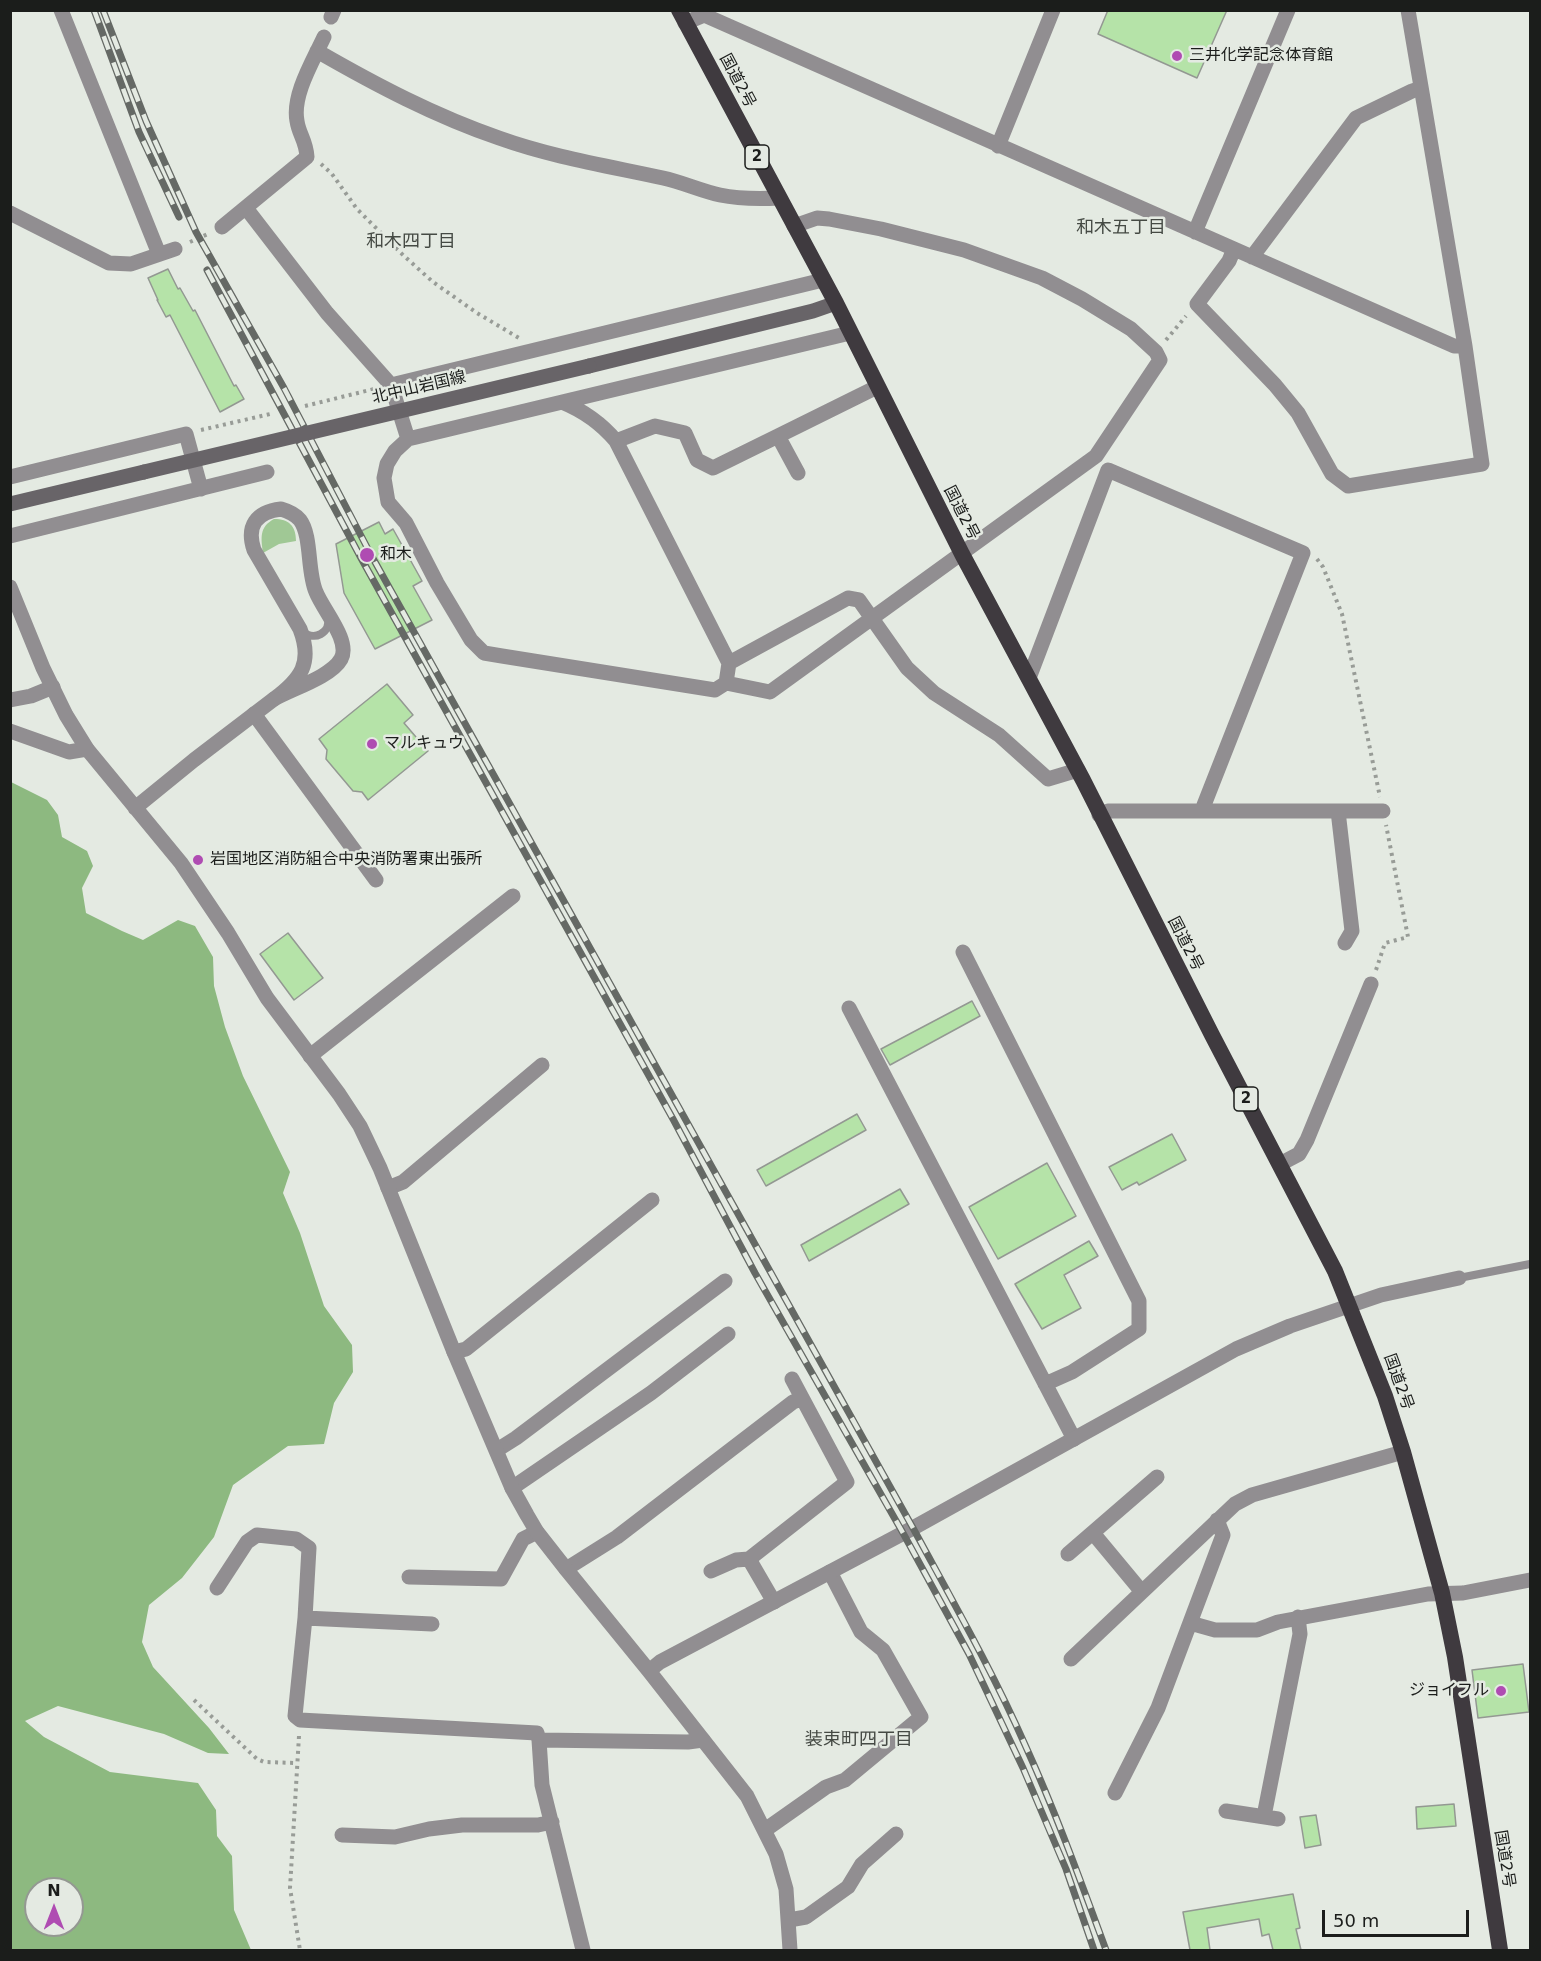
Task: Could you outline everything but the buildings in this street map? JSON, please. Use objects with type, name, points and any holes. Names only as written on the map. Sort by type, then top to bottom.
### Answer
[{"type":"highway","name":"国道2号","points":[[682,17],[836,303],[962,554],[1078,770],[1335,1271],[1385,1396],[1442,1593],[1455,1657],[1500,1950]]},
{"type":"main road","name":"北中山岩国線","points":[[10,504],[589,366],[813,311],[836,303]]},
{"type":"street","points":[[61,10],[159,254]]},
{"type":"street","points":[[998,146],[1053,10]]},
{"type":"street","points":[[1195,231],[1288,10]]},
{"type":"street","points":[[1234,249],[1229,261],[1197,304],[1281,392],[1298,413],[1332,474],[1348,486],[1482,464],[1466,346],[1408,10]]},
{"type":"street","points":[[682,17],[705,13],[998,146],[1454,346],[1466,346]]},
{"type":"street","points":[[222,227],[307,157],[307,145],[297,122],[296,101],[321,44],[379,87],[435,114],[500,139],[571,158],[671,180],[720,195],[752,199],[779,198]]},
{"type":"street","points":[[1252,257],[1356,118],[1421,88]]},
{"type":"street","points":[[246,208],[327,313],[391,385],[408,439]]},
{"type":"street","points":[[10,213],[109,263],[131,264],[175,249]]},
{"type":"street","points":[[794,226],[817,219],[829,219],[881,229],[964,250],[1042,278],[1082,298],[1131,329],[1156,352],[1160,360],[1096,456],[874,619],[770,692],[726,683],[715,690],[484,653],[471,640],[437,583],[406,523],[388,502],[384,478],[387,464],[395,451],[408,439],[850,333]]},
{"type":"street","points":[[391,385],[823,280]]},
{"type":"street","points":[[616,441],[655,426],[685,433],[698,460],[713,468],[877,387]]},
{"type":"street","points":[[562,402],[580,409],[606,428],[616,441],[729,663],[726,683]]},
{"type":"street","points":[[10,477],[186,434],[201,489]]},
{"type":"street","points":[[778,436],[798,473]]},
{"type":"street","points":[[1029,678],[1108,471],[1303,552],[1204,805],[1204,811]]},
{"type":"street","points":[[10,536],[267,472]]},
{"type":"street","points":[[135,808],[274,699],[297,679],[303,668],[306,654],[305,641],[254,550],[250,538],[252,526],[258,517],[269,510],[281,509],[292,513],[301,521],[305,532],[313,585],[344,647],[341,659],[333,668],[274,699]]},
{"type":"street","points":[[10,587],[53,687],[87,750],[181,863],[228,933],[267,998],[339,1094],[360,1126],[388,1188],[512,1488],[537,1532],[747,1796],[777,1854],[786,1889],[790,1950]]},
{"type":"street","points":[[729,663],[848,598],[859,600],[907,668],[934,693],[999,735],[1048,779],[1078,770]]},
{"type":"street","points":[[10,700],[31,696],[53,687]]},
{"type":"street","points":[[254,714],[376,880]]},
{"type":"street","points":[[10,731],[69,752],[87,750]]},
{"type":"street","points":[[1100,815],[1108,811],[1383,811]]},
{"type":"street","points":[[1338,811],[1352,930],[1345,943]]},
{"type":"street","points":[[310,1056],[513,896]]},
{"type":"street","points":[[963,952],[1140,1301],[1139,1329],[1072,1372],[1045,1384]]},
{"type":"street","points":[[1280,1164],[1299,1154],[1307,1140],[1371,984]]},
{"type":"street","points":[[849,1008],[1074,1439]]},
{"type":"street","points":[[388,1188],[404,1182],[542,1065]]},
{"type":"street","points":[[454,1352],[466,1348],[652,1200]]},
{"type":"street","points":[[649,1671],[660,1662],[830,1572],[1236,1349],[1290,1326],[1349,1305],[1381,1295],[1459,1278]]},
{"type":"street","points":[[497,1450],[724,1281]]},
{"type":"street","points":[[512,1488],[651,1394],[728,1334]]},
{"type":"street","points":[[711,1571],[736,1560],[749,1559],[847,1482],[792,1379]]},
{"type":"street","points":[[566,1569],[617,1537],[793,1402],[801,1399]]},
{"type":"street","points":[[1071,1659],[1235,1504],[1252,1495],[1403,1452]]},
{"type":"street","points":[[1068,1554],[1156,1477]]},
{"type":"street","points":[[1115,1793],[1158,1708],[1190,1623],[1222,1535],[1217,1520]]},
{"type":"street","points":[[409,1577],[501,1579],[523,1539],[537,1532]]},
{"type":"street","points":[[1093,1533],[1142,1592]]},
{"type":"street","points":[[217,1587],[247,1542],[257,1535],[296,1539],[309,1548],[305,1618],[295,1716],[300,1720],[537,1733],[542,1785],[582,1950]]},
{"type":"street","points":[[749,1559],[774,1602]]},
{"type":"street","points":[[765,1830],[826,1787],[845,1780],[921,1717],[882,1650],[861,1632],[830,1572]]},
{"type":"street","points":[[1190,1623],[1215,1630],[1257,1630],[1298,1617],[1428,1594],[1463,1593],[1530,1580]]},
{"type":"street","points":[[1226,1810],[1271,1818],[1300,1634],[1298,1617]]},
{"type":"street","points":[[305,1618],[432,1624]]},
{"type":"street","points":[[539,1740],[688,1742],[704,1740]]},
{"type":"street","points":[[342,1835],[394,1837],[462,1825],[538,1825],[552,1822]]},
{"type":"street","points":[[789,1920],[806,1917],[848,1887],[862,1864],[896,1834]]},
{"type":"lane","points":[[300,629],[307,635],[317,636],[325,632],[329,623],[327,614]]},
{"type":"lane","points":[[1459,1278],[1530,1264]]},
{"type":"path","points":[[307,157],[318,161],[332,174],[357,209],[433,282],[477,313],[511,332],[526,345],[528,351]]},
{"type":"path","points":[[175,249],[222,227]]},
{"type":"path","points":[[1156,352],[1197,304]]},
{"type":"path","points":[[305,406],[391,385]]},
{"type":"path","points":[[186,434],[270,414]]},
{"type":"path","points":[[1303,552],[1316,557],[1320,562],[1342,614],[1408,937],[1385,943],[1371,984]]},
{"type":"path","points":[[194,1700],[256,1759],[264,1762],[297,1763]]},
{"type":"path","points":[[300,1720],[290,1888],[300,1950]]},
{"type":"green space","points":[[274,519],[284,520],[291,524],[295,531],[296,541],[279,544],[263,553],[263,529]]},
{"type":"green space","points":[[11,782],[47,800],[58,815],[62,837],[87,851],[93,866],[82,888],[86,913],[143,940],[178,920],[195,926],[213,957],[214,986],[225,1027],[243,1076],[290,1172],[283,1193],[300,1233],[324,1306],[352,1345],[353,1372],[334,1403],[324,1444],[288,1446],[233,1485],[214,1537],[182,1578],[149,1605],[142,1642],[153,1667],[209,1728],[229,1754],[208,1753],[164,1734],[58,1706],[25,1721],[44,1737],[110,1772],[198,1783],[216,1810],[217,1836],[232,1856],[234,1910],[251,1950],[11,1950]]},
{"type":"railway","points":[[94,10],[139,132],[179,217]]},
{"type":"railway","points":[[103,10],[146,121],[196,232],[284,388],[370,553],[913,1528],[986,1664],[1048,1797],[1106,1950]]},
{"type":"railway","points":[[207,270],[361,558],[673,1119],[755,1273],[969,1654],[1023,1768],[1066,1869],[1094,1950]]},
{"type":"place","name":"三井化学記念体育館","points":[[1177,56]]},
{"type":"place","name":"和木","points":[[367,555]]},
{"type":"place","name":"マルキュウ","points":[[372,744]]},
{"type":"place","name":"岩国地区消防組合中央消防署東出張所","points":[[198,860]]},
{"type":"place","name":"ジョイフル","points":[[1501,1691]]},
{"type":"district","name":"和木五丁目","points":[[1121,228]]},
{"type":"district","name":"和木四丁目","points":[[411,242]]},
{"type":"district","name":"装束町四丁目","points":[[859,1740]]}]
